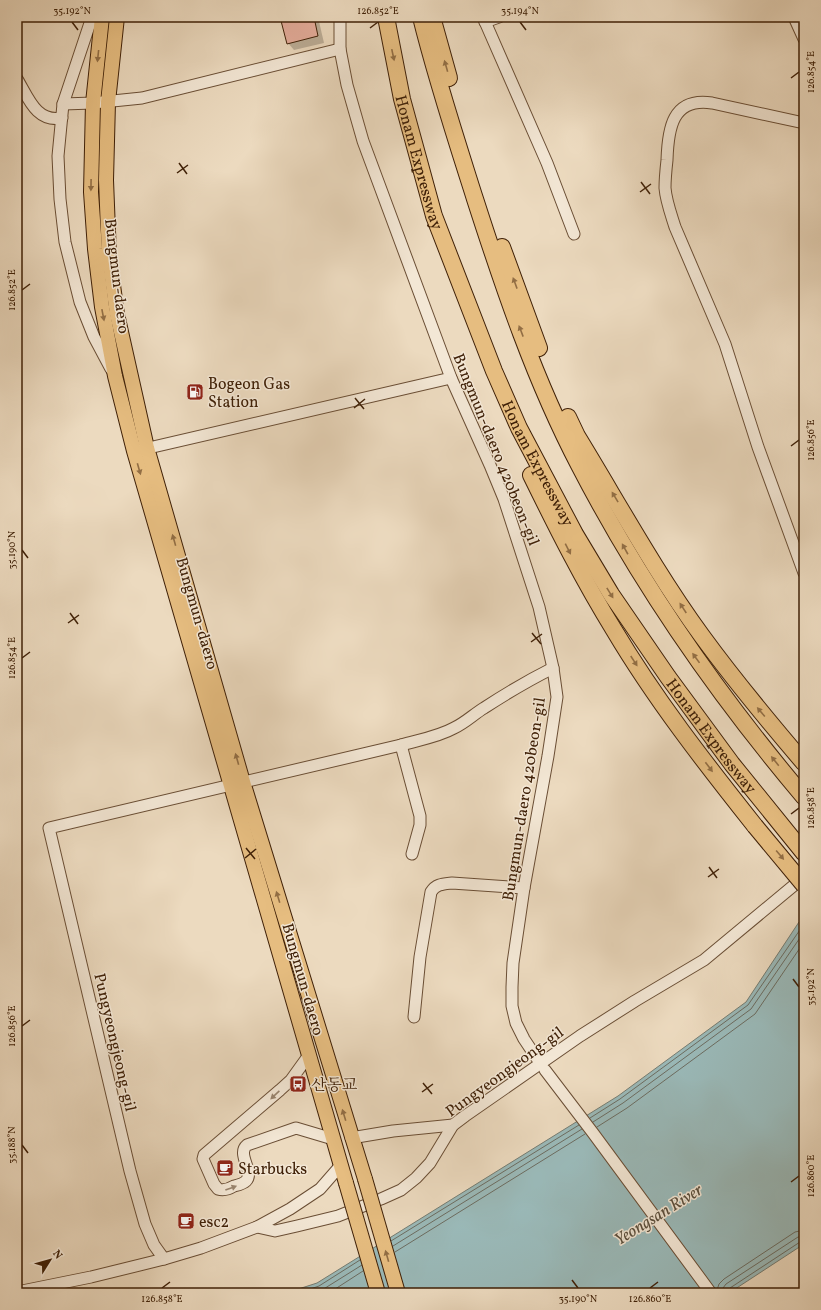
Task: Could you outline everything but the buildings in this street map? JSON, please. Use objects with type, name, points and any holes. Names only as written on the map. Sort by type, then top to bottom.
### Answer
[{"type":"highway","name":"Honam Expressway","points":[[386,17],[402,99],[434,216],[494,371],[520,428],[575,534],[611,594],[668,677],[732,764],[804,853]]},
{"type":"highway","name":"Honam Expressway","points":[[421,17],[448,113],[492,251],[513,311],[538,375],[579,464],[629,555],[683,640],[723,696],[802,794]]},
{"type":"highway","points":[[432,17],[455,99],[495,226],[543,359],[560,401],[577,436],[644,547],[702,635],[758,708],[804,763]]},
{"type":"highway","points":[[434,216],[457,302],[481,367],[526,464],[582,576],[614,631],[708,767],[804,884]]},
{"type":"main road","name":"Bungmun-daero","points":[[102,17],[93,103],[91,192],[95,249],[102,307],[115,376],[140,450],[237,784],[309,1055],[378,1293]]},
{"type":"main road","name":"Bungmun-daero","points":[[117,17],[108,102],[106,180],[109,256],[117,314],[140,450]]},
{"type":"main road","name":"Bungmun-daero","points":[[237,784],[364,1179],[398,1293]]},
{"type":"street","points":[[92,17],[63,104],[58,156],[60,199],[65,242],[80,302],[94,337],[115,376]]},
{"type":"street","name":"Bungmun-daero 420beon-gil","points":[[340,17],[340,49],[354,112],[363,141],[451,378],[504,499],[539,607],[554,668],[557,697],[524,888],[513,963],[512,1006],[516,1023],[524,1039],[542,1067],[593,1133],[710,1293]]},
{"type":"street","points":[[499,17],[484,20],[547,162],[574,234]]},
{"type":"street","points":[[794,17],[804,39]]},
{"type":"street","points":[[63,104],[108,102],[142,98],[340,49]]},
{"type":"street","points":[[17,79],[35,109],[40,114],[50,120],[62,118]]},
{"type":"street","points":[[804,123],[702,101],[690,103],[682,109],[671,126],[668,138],[665,187],[669,208],[675,227],[725,344],[758,446],[804,573]]},
{"type":"street","points":[[140,450],[451,378]]},
{"type":"street","points":[[237,784],[401,745],[452,729],[529,680],[554,668]]},
{"type":"street","points":[[401,745],[420,816],[420,825],[412,854]]},
{"type":"street","name":"Pungyeongjeong-gil","points":[[164,1259],[154,1245],[145,1224],[130,1171],[48,828],[237,784]]},
{"type":"street","name":"Pungyeongjeong-gil","points":[[257,1227],[275,1231],[292,1228],[338,1216],[390,1195],[416,1178],[430,1163],[453,1125],[542,1067],[635,1001],[704,960],[804,877]]},
{"type":"street","points":[[414,1017],[420,957],[431,892],[433,889],[441,884],[452,883],[524,888]]},
{"type":"street","points":[[309,1055],[291,1080],[271,1099],[204,1155],[203,1159],[214,1184],[218,1189],[226,1190],[247,1180],[248,1174],[244,1154],[244,1148],[247,1145],[296,1128],[333,1139]]},
{"type":"street","points":[[351,1138],[376,1133],[453,1125]]},
{"type":"street","points":[[17,1292],[91,1277],[164,1259],[201,1248],[257,1227],[290,1209],[320,1189],[341,1165]]},
{"type":"water","name":"Yeongsan River","points":[[804,919],[804,1244],[729,1293],[286,1293],[317,1283],[618,1096],[746,1002],[799,922]]},
{"type":"place","name":"Bogeon Gas Station","points":[[195,392]]},
{"type":"place","name":"산동교","points":[[298,1084]]},
{"type":"place","name":"Starbucks","points":[[225,1168]]},
{"type":"place","name":"esc2","points":[[186,1221]]}]
